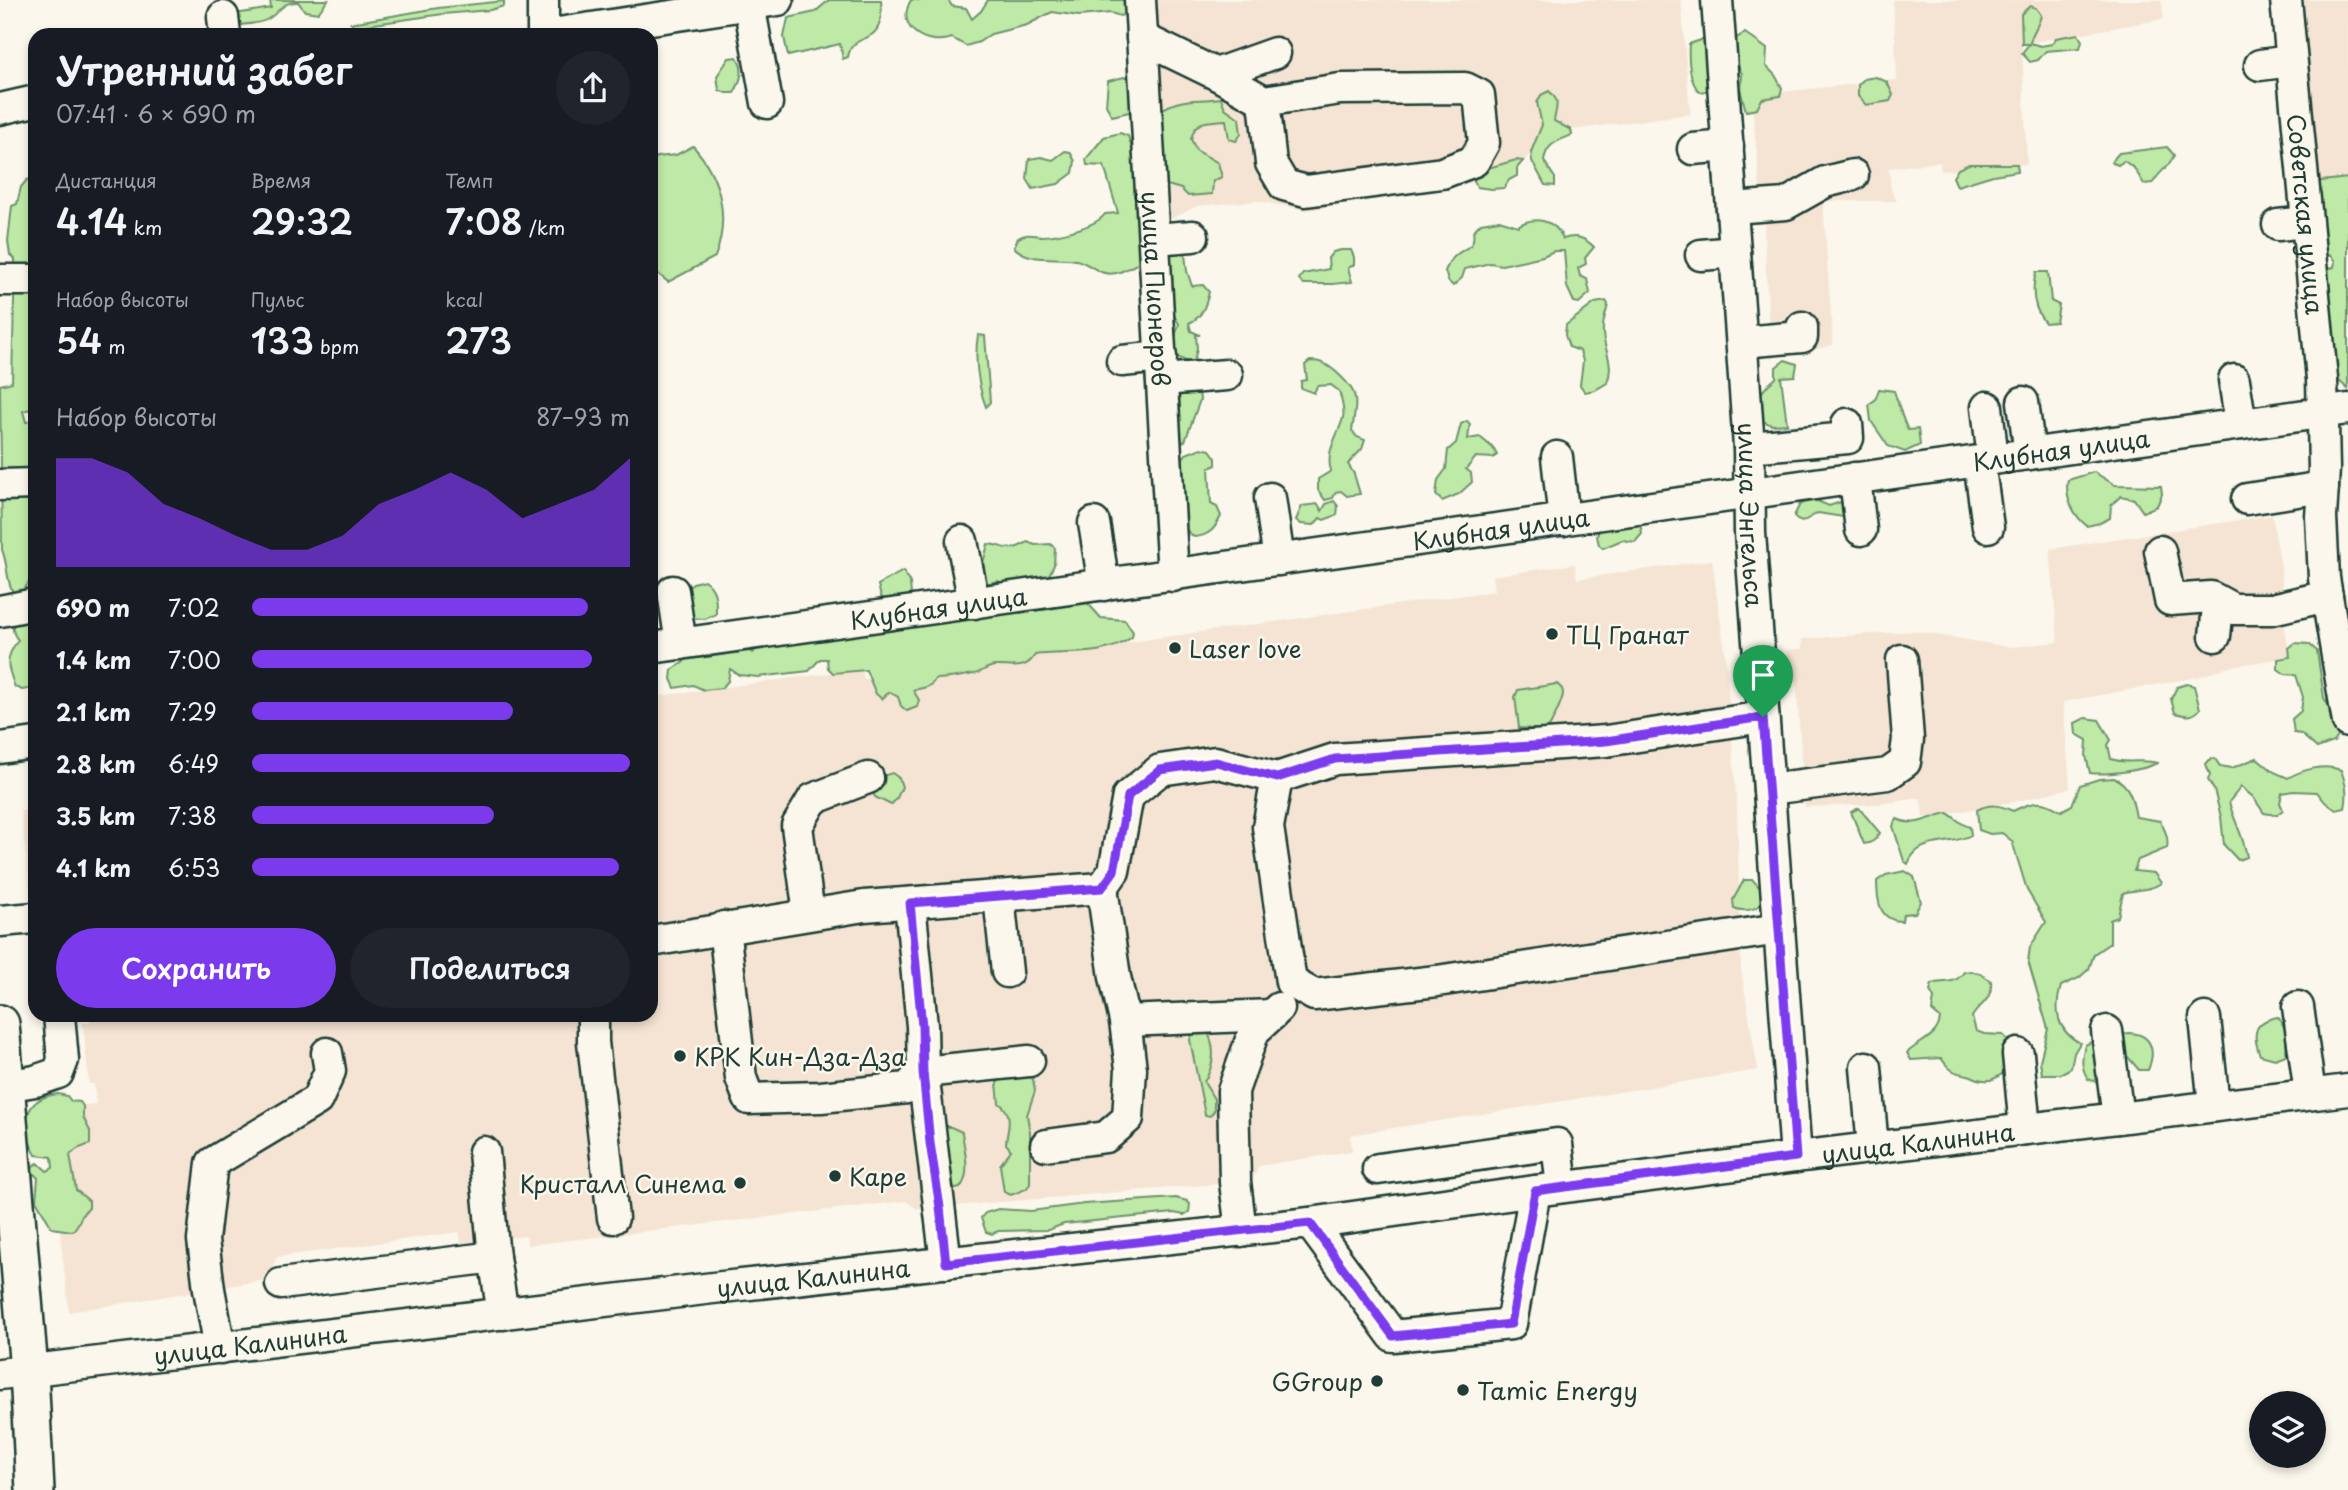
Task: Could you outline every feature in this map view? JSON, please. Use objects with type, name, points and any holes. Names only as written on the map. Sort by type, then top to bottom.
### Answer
[{"type":"main road","points":[[0,1024],[5,1086],[15,1373],[35,1490]]},
{"type":"street","points":[[543,0],[544,28]]},
{"type":"street","points":[[590,28],[778,0]]},
{"type":"street","name":"улица Пионеров","points":[[1140,0],[1173,576]]},
{"type":"street","name":"улица Энгельса","points":[[1717,0],[1737,137],[1732,208],[1749,447],[1749,492],[1763,717],[1796,1157]]},
{"type":"street","name":"Советская улица","points":[[2286,0],[2291,61],[2292,223],[2336,411],[2323,487],[2321,517],[2327,596],[2348,722]]},
{"type":"street","points":[[749,4],[767,103]]},
{"type":"street","points":[[1142,38],[1264,101],[1340,89],[1465,88],[1479,95],[1484,143],[1474,161],[1442,173],[1306,191],[1284,185],[1271,163],[1264,101]]},
{"type":"street","points":[[1216,74],[1275,53]]},
{"type":"street","points":[[2260,65],[2291,61]]},
{"type":"street","points":[[0,109],[28,103]]},
{"type":"street","points":[[1693,149],[1737,137]]},
{"type":"street","points":[[1732,208],[1792,215],[1825,182],[1853,175]]},
{"type":"street","points":[[1154,239],[1193,236]]},
{"type":"street","points":[[1701,255],[1735,252]]},
{"type":"street","points":[[0,280],[28,280]]},
{"type":"street","points":[[1742,342],[1802,337],[1802,327]]},
{"type":"street","points":[[1122,361],[1227,375]]},
{"type":"street","points":[[2234,380],[2241,424]]},
{"type":"street","points":[[2023,402],[2030,454]]},
{"type":"street","points":[[1987,407],[1988,527]]},
{"type":"street","name":"Клубная улица","points":[[658,647],[2336,411]]},
{"type":"street","points":[[1749,447],[1849,438],[1847,424]]},
{"type":"street","points":[[1557,457],[1564,520]]},
{"type":"street","points":[[1855,478],[1861,530]]},
{"type":"street","points":[[0,485],[28,484]]},
{"type":"street","points":[[2247,499],[2323,487]]},
{"type":"street","points":[[1270,498],[1279,560]]},
{"type":"street","points":[[1094,523],[1104,585]]},
{"type":"street","points":[[962,541],[974,603]]},
{"type":"street","points":[[2160,551],[2170,600],[2211,597],[2233,610],[2272,609],[2327,596]]},
{"type":"street","points":[[673,591],[681,644]]},
{"type":"street","points":[[0,611],[28,605]]},
{"type":"street","points":[[2215,636],[2217,616],[2224,605]]},
{"type":"street","points":[[1769,789],[1888,774],[1905,762],[1908,738],[1902,660]]},
{"type":"street","points":[[1046,1145],[1106,1137],[1128,1118],[1131,1069],[1102,888],[1114,871],[1128,796],[1160,770],[1216,762],[1277,778],[1335,759],[1606,741],[1763,717]]},
{"type":"street","points":[[0,748],[28,744]]},
{"type":"street","points":[[809,914],[797,826],[813,799],[868,778]]},
{"type":"street","points":[[1277,778],[1268,827],[1291,982],[1314,995],[1437,981],[1779,929]]},
{"type":"street","points":[[658,940],[864,906],[1102,888]]},
{"type":"street","points":[[999,897],[1007,972]]},
{"type":"street","points":[[910,903],[922,1026],[923,1072],[946,1263]]},
{"type":"street","points":[[0,921],[28,919]]},
{"type":"street","points":[[724,928],[741,1078],[749,1099],[821,1097],[907,1088],[923,1072],[1029,1061]]},
{"type":"street","points":[[1241,1231],[1235,1182],[1233,1091],[1254,1031],[1301,988]]},
{"type":"street","points":[[2298,1007],[2310,1094]]},
{"type":"street","points":[[1125,1021],[1272,1015]]},
{"type":"street","points":[[2205,1018],[2214,1106]]},
{"type":"street","points":[[5,1086],[58,1073],[63,1060],[60,1022]]},
{"type":"street","points":[[593,1022],[613,1218]]},
{"type":"street","points":[[2107,1031],[2118,1118]]},
{"type":"street","points":[[220,1349],[203,1240],[212,1163],[317,1100],[330,1071],[327,1053]]},
{"type":"street","points":[[2018,1054],[2025,1129]]},
{"type":"street","points":[[1866,1067],[1873,1148]]},
{"type":"street","name":"улица Калинина","points":[[15,1373],[503,1314],[1310,1223],[1796,1157],[2348,1090]]},
{"type":"street","points":[[1310,1223],[1393,1336],[1511,1324],[1548,1189],[1557,1144],[1378,1169]]},
{"type":"street","points":[[484,1152],[494,1257],[503,1314]]},
{"type":"street","points":[[281,1284],[494,1257]]},
{"type":"shaded area","points":[[1151,0],[1681,0],[1690,114],[1549,133],[1510,176],[1308,210],[1256,201],[1197,206],[1167,221]]},
{"type":"shaded area","points":[[1893,0],[2161,0],[2164,19],[2022,44],[2027,164],[1941,171],[1940,162],[1889,168],[1891,190],[1897,201],[1823,201],[1833,345],[1809,351],[1770,351],[1764,228],[1751,95],[1897,80]]},
{"type":"shaded area","points":[[2297,0],[2348,0],[2348,178],[2312,182]]},
{"type":"shaded area","points":[[2272,515],[2281,568],[2285,629],[2290,657],[2233,666],[2198,677],[2063,702],[2070,788],[2018,801],[1923,818],[1921,798],[1878,804],[1805,807],[1796,679],[1789,679],[1787,650],[1802,649],[1802,639],[1914,631],[2009,647],[2058,642],[2050,549]]},
{"type":"shaded area","points":[[1712,560],[1726,661],[1737,808],[1741,969],[1758,1070],[1350,1135],[1352,1151],[1259,1166],[1252,1181],[917,1209],[906,1201],[528,1245],[526,1236],[461,1243],[459,1232],[277,1257],[266,1280],[69,1312],[46,1109],[96,1104],[94,1084],[89,1084],[83,1023],[658,1022],[658,696],[862,669],[864,679],[1494,591],[1492,576],[1575,564],[1577,579]]},
{"type":"shaded area","points":[[28,810],[28,874],[21,811]]},
{"type":"green space","points":[[270,0],[328,0],[318,13],[305,11],[298,2],[293,2],[265,21],[239,25],[235,14],[271,8]]},
{"type":"green space","points":[[829,0],[881,0],[878,27],[874,33],[856,43],[848,57],[843,59],[840,44],[788,56],[784,37],[788,18],[815,12]]},
{"type":"green space","points":[[911,0],[948,0],[952,6],[966,8],[972,19],[988,0],[1127,0],[1126,14],[1120,16],[1111,13],[1079,16],[1052,12],[1027,25],[991,34],[966,46],[952,38],[933,40],[916,33],[907,19]]},
{"type":"green space","points":[[504,1],[504,6],[490,10],[354,27],[351,23],[438,8]]},
{"type":"green space","points":[[2030,6],[2036,8],[2041,15],[2030,43],[2041,46],[2052,44],[2056,38],[2078,34],[2082,41],[2080,48],[2046,51],[2038,60],[2030,62],[2022,53],[2029,44],[2022,44],[2021,14]]},
{"type":"green space","points":[[1745,33],[1767,49],[1766,66],[1782,88],[1780,96],[1762,99],[1757,109],[1746,111],[1741,93],[1742,74],[1733,56],[1734,39]]},
{"type":"green space","points":[[1710,37],[1711,90],[1700,92],[1691,77],[1689,44]]},
{"type":"green space","points":[[737,57],[741,66],[740,80],[734,93],[726,93],[719,90],[717,76],[729,58]]},
{"type":"green space","points":[[1132,77],[1137,101],[1129,112],[1112,116],[1106,105],[1108,81]]},
{"type":"green space","points":[[1876,77],[1887,82],[1893,95],[1890,101],[1866,105],[1858,96],[1858,85],[1864,79]]},
{"type":"green space","points":[[1549,91],[1556,101],[1554,121],[1571,130],[1572,135],[1553,144],[1545,155],[1544,161],[1555,178],[1555,186],[1545,185],[1532,161],[1531,152],[1542,125],[1537,103],[1541,95]]},
{"type":"green space","points":[[1221,98],[1225,108],[1239,118],[1241,134],[1236,141],[1229,139],[1226,120],[1204,122],[1196,127],[1191,139],[1196,150],[1218,163],[1222,177],[1213,181],[1212,194],[1188,196],[1181,189],[1167,185],[1156,165],[1158,112],[1181,102]]},
{"type":"green space","points":[[1120,133],[1128,136],[1133,152],[1143,159],[1155,253],[1126,270],[1110,274],[1076,260],[1027,255],[1014,247],[1018,238],[1024,235],[1048,236],[1066,232],[1085,227],[1105,214],[1118,213],[1104,166],[1087,165],[1086,159],[1104,137]]},
{"type":"green space","points":[[693,146],[703,158],[716,184],[722,228],[715,257],[668,282],[658,274],[658,157],[676,155]]},
{"type":"green space","points":[[2167,147],[2174,155],[2153,183],[2144,184],[2134,168],[2124,161],[2118,165],[2111,162],[2119,153]]},
{"type":"green space","points":[[1065,151],[1070,152],[1075,161],[1073,173],[1058,184],[1033,189],[1027,179],[1029,159],[1041,157],[1053,160]]},
{"type":"green space","points":[[1516,160],[1523,161],[1517,168],[1517,176],[1509,180],[1504,188],[1477,187],[1472,176],[1481,170]]},
{"type":"green space","points":[[1969,164],[2017,164],[2018,171],[1957,186],[1953,177],[1958,169]]},
{"type":"green space","points":[[2348,178],[2348,389],[2338,380],[2330,357],[2331,317],[2326,270],[2334,267],[2335,261],[2330,255],[2325,258],[2312,182]]},
{"type":"green space","points":[[27,180],[28,410],[23,411],[28,422],[28,584],[18,599],[9,582],[2,550],[0,385],[12,382],[15,259],[10,255],[8,241],[12,206],[17,204],[21,187]]},
{"type":"green space","points":[[1499,220],[1518,226],[1531,221],[1544,221],[1555,227],[1563,239],[1580,238],[1594,247],[1585,258],[1586,264],[1578,268],[1580,276],[1587,279],[1590,293],[1579,303],[1574,302],[1567,287],[1564,251],[1554,251],[1502,265],[1490,263],[1465,269],[1462,278],[1453,286],[1445,271],[1450,261],[1472,244],[1473,231],[1481,223]]},
{"type":"green space","points":[[1179,248],[1185,254],[1192,286],[1203,285],[1209,292],[1200,314],[1189,323],[1191,331],[1200,335],[1196,335],[1194,361],[1188,362],[1175,356],[1172,346],[1179,324],[1169,306],[1173,287],[1168,266],[1171,253]]},
{"type":"green space","points":[[1351,250],[1354,257],[1354,265],[1348,268],[1352,282],[1303,284],[1299,279],[1303,274],[1329,269],[1328,258],[1333,252]]},
{"type":"green space","points":[[2036,272],[2048,272],[2051,301],[2059,305],[2056,322],[2045,323],[2038,311],[2033,293]]},
{"type":"green space","points":[[1606,301],[1608,304],[1603,334],[1609,375],[1607,383],[1585,392],[1580,385],[1583,361],[1580,351],[1569,347],[1565,335],[1566,325],[1595,303]]},
{"type":"green space","points":[[978,335],[985,336],[990,402],[986,407],[978,372]]},
{"type":"green space","points":[[1785,360],[1797,364],[1795,376],[1781,377],[1787,424],[1772,425],[1762,421],[1760,396],[1776,378],[1776,367]]},
{"type":"green space","points":[[1310,361],[1329,366],[1353,391],[1355,403],[1352,431],[1365,440],[1362,449],[1348,464],[1360,494],[1347,496],[1341,491],[1336,492],[1333,498],[1325,500],[1318,490],[1318,479],[1331,471],[1331,450],[1344,412],[1339,391],[1331,385],[1317,386],[1314,393],[1301,388],[1301,381],[1307,380],[1305,365]]},
{"type":"green space","points":[[1194,386],[1199,392],[1200,400],[1185,441],[1182,442],[1176,439],[1170,395]]},
{"type":"green space","points":[[1879,389],[1894,391],[1908,430],[1918,429],[1920,445],[1905,452],[1888,446],[1871,421],[1869,404],[1875,400]]},
{"type":"green space","points":[[1467,421],[1470,424],[1468,439],[1480,437],[1497,455],[1493,458],[1476,457],[1466,469],[1471,473],[1472,482],[1459,494],[1442,501],[1436,495],[1438,480],[1446,469],[1448,450],[1456,443],[1461,424]]},
{"type":"green space","points":[[1201,448],[1210,450],[1216,458],[1216,465],[1209,468],[1211,504],[1217,507],[1221,516],[1211,531],[1194,537],[1184,528],[1178,465],[1186,454]]},
{"type":"green space","points":[[2094,472],[2115,485],[2161,486],[2162,494],[2157,506],[2143,512],[2134,499],[2121,496],[2111,505],[2110,518],[2087,526],[2071,506],[2067,486],[2068,480]]},
{"type":"green space","points":[[1815,500],[1829,506],[1844,501],[1855,511],[1843,517],[1818,513],[1802,522],[1797,520],[1794,516],[1800,504]]},
{"type":"green space","points":[[1334,501],[1338,506],[1337,515],[1324,520],[1320,518],[1314,525],[1301,524],[1296,520],[1302,506],[1318,504],[1322,511],[1326,504]]},
{"type":"green space","points":[[1602,522],[1640,522],[1642,534],[1635,542],[1622,540],[1603,548],[1599,545],[1597,536]]},
{"type":"green space","points":[[1028,542],[1035,545],[1050,544],[1055,548],[1054,565],[1047,579],[1021,588],[997,581],[986,584],[977,580],[976,571],[983,563],[988,544],[1011,548]]},
{"type":"green space","points":[[903,571],[910,583],[911,595],[902,603],[892,603],[881,597],[878,585]]},
{"type":"green space","points":[[704,580],[714,591],[716,614],[705,619],[691,618],[680,596],[693,583]]},
{"type":"green space","points":[[1085,600],[1101,618],[1125,620],[1133,632],[1132,637],[1121,644],[1098,651],[1035,655],[1022,666],[992,666],[974,674],[935,679],[929,686],[913,690],[919,700],[917,707],[907,711],[901,706],[898,697],[889,692],[882,699],[876,694],[866,670],[833,673],[828,668],[827,659],[820,659],[809,671],[758,677],[739,675],[730,669],[728,681],[722,688],[704,690],[693,685],[675,688],[671,679],[672,670],[684,662],[683,649],[745,649],[753,653],[761,644],[856,635],[859,629],[1004,610],[1009,613],[1050,609],[1057,602]]},
{"type":"green space","points":[[28,613],[28,689],[15,687],[9,668],[10,652],[18,640],[13,627],[14,619]]},
{"type":"green space","points":[[2295,643],[2309,644],[2317,651],[2324,698],[2333,713],[2339,735],[2334,742],[2317,748],[2301,734],[2294,733],[2292,719],[2301,711],[2303,697],[2296,675],[2285,674],[2278,669],[2278,659],[2290,657],[2289,648]]},
{"type":"green space","points":[[1557,684],[1563,694],[1547,730],[1519,728],[1515,697],[1518,690]]},
{"type":"green space","points":[[2187,684],[2194,686],[2200,709],[2189,716],[2175,713],[2171,699],[2177,687]]},
{"type":"green space","points":[[2085,718],[2099,720],[2111,740],[2108,745],[2111,759],[2157,763],[2124,772],[2090,773],[2086,756],[2087,740],[2076,734],[2075,723]]},
{"type":"green space","points":[[2211,758],[2220,766],[2232,768],[2257,758],[2274,772],[2288,778],[2314,768],[2341,770],[2346,789],[2345,808],[2336,810],[2317,792],[2293,791],[2282,793],[2280,803],[2283,810],[2276,815],[2264,813],[2253,797],[2241,787],[2229,802],[2247,857],[2238,860],[2224,845],[2221,817],[2214,790],[2208,780],[2210,775],[2206,764]]},
{"type":"green space","points":[[892,773],[899,778],[902,787],[891,805],[875,797],[870,787],[879,777]]},
{"type":"green space","points":[[2114,778],[2127,789],[2136,817],[2160,821],[2167,837],[2167,848],[2138,860],[2134,871],[2154,873],[2161,883],[2148,889],[2123,893],[2118,917],[2110,920],[2110,943],[2094,954],[2089,969],[2079,978],[2061,986],[2059,1019],[2066,1032],[2080,1043],[2074,1053],[2071,1068],[2060,1074],[2042,1074],[2040,1061],[2048,1029],[2028,961],[2030,947],[2046,922],[2027,890],[2012,841],[2002,833],[1990,834],[1979,830],[1977,810],[1995,806],[2013,811],[2026,805],[2043,803],[2061,811],[2072,805],[2080,785]]},
{"type":"green space","points":[[1859,808],[1880,833],[1867,844],[1864,844],[1851,812]]},
{"type":"green space","points":[[1947,813],[1970,827],[1971,835],[1919,849],[1908,864],[1904,861],[1893,826],[1897,819],[1916,822]]},
{"type":"green space","points":[[1905,871],[1914,877],[1921,902],[1915,913],[1903,914],[1902,921],[1894,920],[1881,908],[1877,881],[1886,875]]},
{"type":"green space","points":[[1744,880],[1753,880],[1763,896],[1760,905],[1750,910],[1734,908],[1733,900]]},
{"type":"green space","points":[[1971,971],[1991,981],[1988,998],[1972,1017],[1976,1031],[2003,1035],[2012,1044],[2013,1065],[2000,1076],[1988,1080],[1955,1072],[1941,1058],[1911,1060],[1907,1053],[1932,1034],[1939,1024],[1940,1018],[1932,1011],[1932,984],[1954,980],[1964,972]]},
{"type":"green space","points":[[2278,1017],[2286,1035],[2286,1055],[2275,1059],[2260,1055],[2256,1035],[2259,1026]]},
{"type":"green space","points":[[1206,1029],[1213,1049],[1210,1069],[1204,1082],[1214,1099],[1214,1111],[1210,1116],[1205,1115],[1190,1040],[1194,1030]]},
{"type":"green space","points":[[2128,1033],[2142,1036],[2150,1044],[2152,1056],[2148,1070],[2139,1070],[2128,1057],[2113,1060],[2099,1083],[2088,1079],[2082,1063],[2085,1045],[2096,1040],[2107,1042]]},
{"type":"green space","points":[[1027,1075],[1033,1079],[1035,1091],[1027,1115],[1030,1132],[1030,1184],[1026,1189],[1011,1195],[1004,1192],[1000,1165],[1011,1150],[1006,1144],[1009,1117],[999,1103],[997,1083],[1003,1076]]},
{"type":"green space","points":[[58,1094],[67,1096],[71,1101],[80,1102],[90,1131],[90,1144],[70,1155],[76,1190],[89,1201],[89,1208],[72,1231],[52,1228],[36,1200],[38,1178],[31,1171],[38,1163],[47,1171],[53,1168],[52,1157],[36,1155],[26,1125],[31,1108],[37,1101]]},
{"type":"green space","points":[[942,1127],[951,1127],[962,1132],[966,1176],[960,1188],[942,1192]]},
{"type":"green space","points":[[1176,1198],[1190,1204],[1189,1212],[1184,1215],[1174,1213],[1064,1224],[1048,1230],[998,1231],[992,1234],[986,1232],[981,1218],[985,1213],[998,1209],[1031,1211],[1084,1204]]},
{"type":"place","name":"ТЦ Гранат","points":[[1552,634]]},
{"type":"place","name":"Laser love","points":[[1175,648]]},
{"type":"place","name":"КРК Кин-Дза-Дза","points":[[680,1056]]},
{"type":"place","name":"Каре","points":[[835,1176]]},
{"type":"place","name":"Кристалл Синема","points":[[740,1183]]},
{"type":"place","name":"GGroup","points":[[1377,1381]]},
{"type":"place","name":"Tamic Energy","points":[[1463,1390]]},
{"type":"route","points":[[1763,717],[1796,1157],[1535,1191],[1511,1324],[1393,1336],[1310,1223],[946,1263],[930,1143],[910,903],[1102,888],[1114,871],[1128,796],[1160,770],[1216,762],[1277,778],[1335,759],[1606,741],[1763,717]]}]
